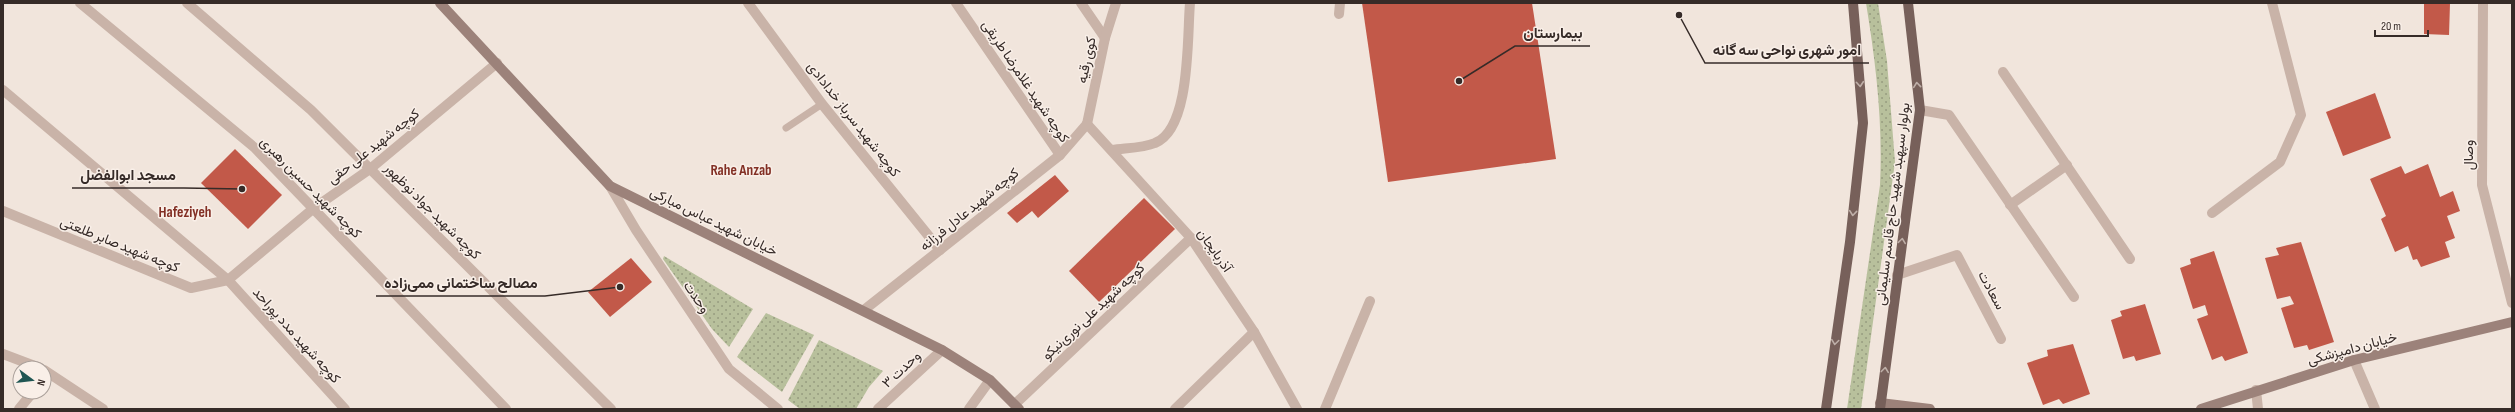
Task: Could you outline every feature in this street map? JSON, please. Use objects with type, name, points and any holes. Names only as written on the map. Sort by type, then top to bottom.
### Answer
[{"type":"main road","points":[[1826,409],[1850,242],[1864,123],[1853,3]]},
{"type":"main road","name":"بولوار سپهبد شهید حاج قاسم سلیمانی","points":[[1880,406],[1920,110],[1908,3]]},
{"type":"street","name":"کوچه شهید حسین رهبری","points":[[80,3],[255,148],[506,409]]},
{"type":"street","name":"کوچه شهید جواد نوظهور","points":[[187,3],[311,110],[611,409]]},
{"type":"street","name":"خیابان شهید عباس مبارکی","points":[[440,3],[610,186],[864,310],[942,350],[990,380],[1017,407]]},
{"type":"street","name":"کوچه شهید سرباز خدادادی","points":[[748,3],[822,104],[940,250]]},
{"type":"street","name":"کوچه شهید غلامرضا طریقی","points":[[956,3],[1060,155]]},
{"type":"street","points":[[1081,3],[1105,38]]},
{"type":"street","name":"کوی رقیه","points":[[1087,124],[1105,38],[1116,3]]},
{"type":"street","points":[[1112,150],[1156,143],[1174,125],[1182,103],[1190,3]]},
{"type":"street","points":[[1339,14],[1340,3]]},
{"type":"street","points":[[2212,213],[2280,162],[2301,115],[2272,3]]},
{"type":"street","name":"وصال","points":[[2483,3],[2482,184],[2512,303]]},
{"type":"street","name":"کوچه شهید علی حقی","points":[[228,280],[314,208],[370,169],[497,63]]},
{"type":"street","points":[[2003,72],[2130,259]]},
{"type":"street","name":"کوچه شهید مدد پوراحد","points":[[3,90],[228,280],[345,409]]},
{"type":"street","points":[[1920,110],[1950,115],[2074,297]]},
{"type":"street","name":"کوچه شهید عادل فرزانه","points":[[864,310],[1060,155],[1087,124]]},
{"type":"street","name":"آذربایجان","points":[[1087,124],[1191,238],[1254,332],[1297,409]]},
{"type":"street","points":[[2010,205],[2067,166]]},
{"type":"street","name":"وحدت","points":[[610,186],[636,230],[729,369],[778,409]]},
{"type":"street","name":"کوچه شهید صابر طلعتی","points":[[3,212],[191,288],[228,280]]},
{"type":"street","name":"کوچه شهید علی نوری‌نیکو","points":[[1017,407],[1191,238]]},
{"type":"street","name":"سعادت","points":[[1897,275],[1957,255],[2001,339]]},
{"type":"street","points":[[1326,409],[1370,301]]},
{"type":"street","name":"خیابان دامپزشکی","points":[[2201,409],[2256,390],[2354,360],[2512,322]]},
{"type":"street","points":[[1175,409],[1254,332]]},
{"type":"street","name":"وحدت ۳","points":[[878,409],[942,350]]},
{"type":"street","points":[[3,354],[19,360]]},
{"type":"street","points":[[2354,360],[2375,409]]},
{"type":"street","points":[[52,377],[103,409]]},
{"type":"street","points":[[969,409],[990,380]]},
{"type":"street","points":[[2256,390],[2258,409]]},
{"type":"street","points":[[19,409],[26,400]]},
{"type":"street","points":[[1880,406],[1930,409]]},
{"type":"lane","points":[[786,128],[822,104]]},
{"type":"green space","points":[[1866,3],[1878,3],[1887,61],[1895,162],[1861,409],[1847,409],[1880,185],[1880,116],[1873,48]]},
{"type":"green space","points":[[664,256],[753,309],[729,347],[712,329],[663,259]]},
{"type":"green space","points":[[766,313],[814,335],[782,392],[737,357]]},
{"type":"green space","points":[[819,340],[883,371],[869,387],[856,409],[800,409],[788,400]]},
{"type":"building","points":[[1362,3],[1532,3],[1556,159],[1388,182]]},
{"type":"building","points":[[2424,3],[2450,3],[2449,35],[2424,34]]},
{"type":"building","points":[[2375,93],[2391,138],[2343,156],[2326,112]]},
{"type":"building","points":[[235,149],[282,195],[248,229],[201,183]]},
{"type":"building","points":[[2428,164],[2440,197],[2453,191],[2460,211],[2447,216],[2455,238],[2445,242],[2450,257],[2421,267],[2417,259],[2413,260],[2408,246],[2395,252],[2381,219],[2386,216],[2370,179],[2401,166],[2405,174]]},
{"type":"building","points":[[1055,175],[1069,191],[1038,218],[1032,211],[1017,223],[1007,213]]},
{"type":"building","points":[[1144,198],[1175,229],[1099,302],[1069,271]]},
{"type":"building","points":[[2301,242],[2334,342],[2309,350],[2307,345],[2294,348],[2281,308],[2294,304],[2290,296],[2277,299],[2265,258],[2279,255],[2276,248]]},
{"type":"building","points":[[2214,251],[2248,353],[2225,361],[2222,356],[2212,360],[2197,319],[2208,315],[2205,305],[2193,309],[2180,268],[2191,264],[2190,259]]},
{"type":"building","points":[[631,258],[652,282],[610,317],[588,292]]},
{"type":"building","points":[[2145,304],[2161,354],[2136,361],[2134,356],[2123,359],[2111,320],[2122,316],[2120,311]]},
{"type":"building","points":[[2073,344],[2090,394],[2063,404],[2059,399],[2043,405],[2027,363],[2048,356],[2047,350]]},
{"type":"place","name":"امور شهری نواحی سه گانه","points":[[1679,15]]},
{"type":"place","name":"بیمارستان","points":[[1459,81]]},
{"type":"place","name":"مسجد ابوالفضل","points":[[242,189]]},
{"type":"place","name":"مصالح ساختمانی ممی‌زاده","points":[[620,287]]},
{"type":"district","name":"Rahe Anzab","points":[[741,170]]},
{"type":"district","name":"Hafeziyeh","points":[[185,212]]}]
